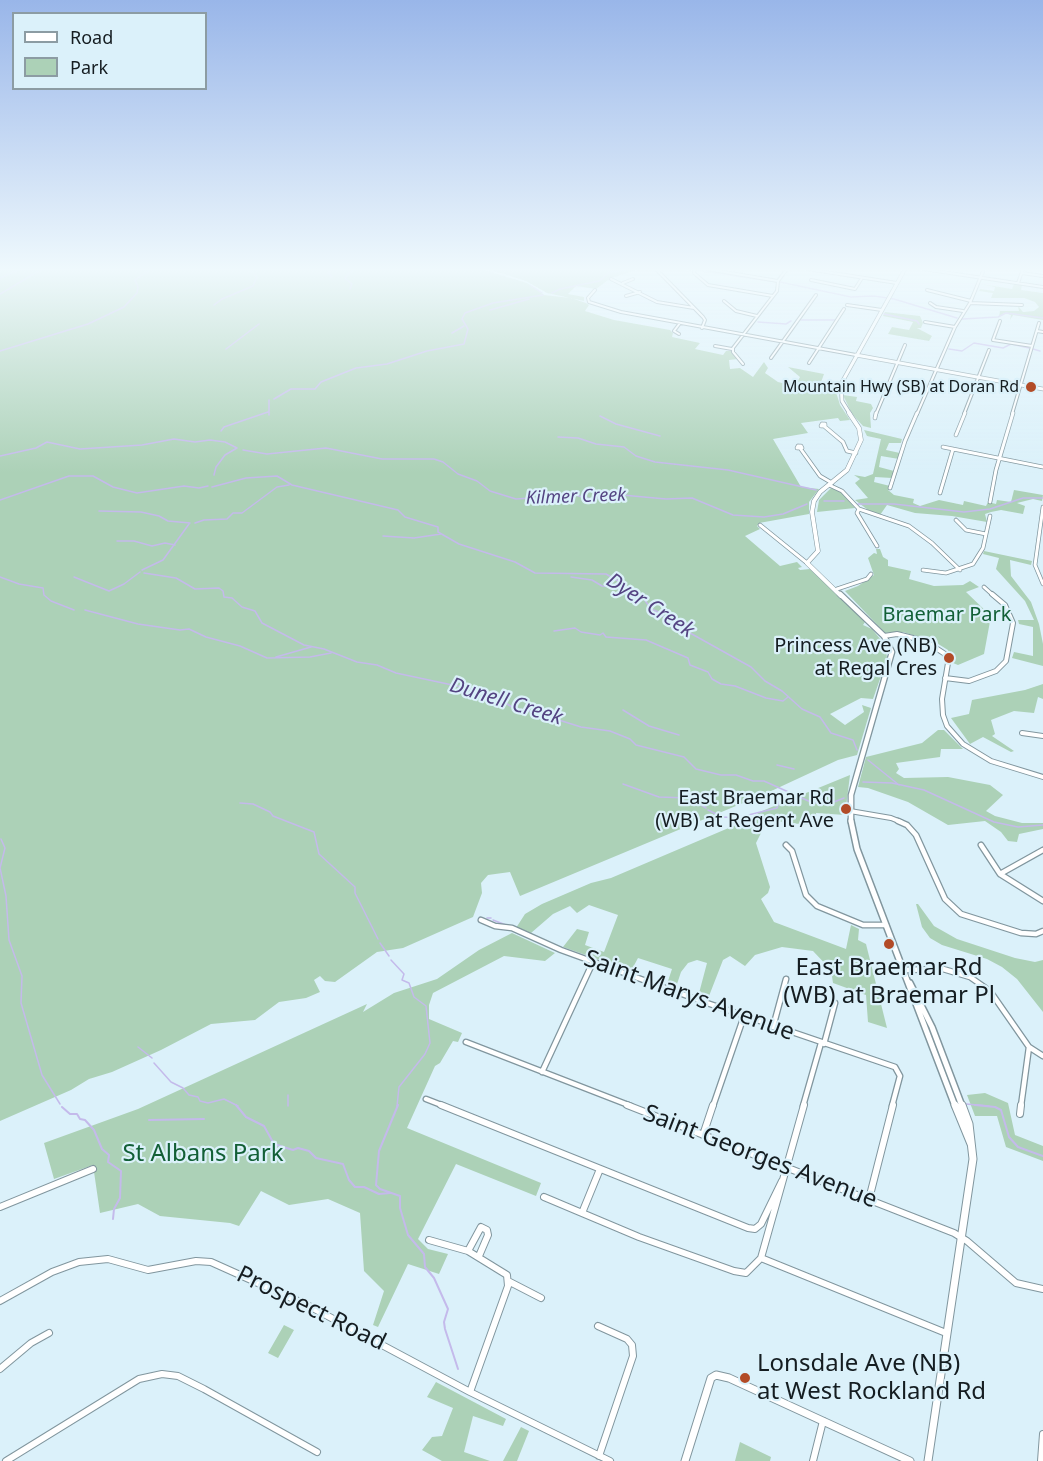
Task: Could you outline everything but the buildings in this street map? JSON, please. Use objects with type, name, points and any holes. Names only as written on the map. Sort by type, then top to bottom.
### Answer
[{"type":"street","points":[[732,349],[741,337]]},
{"type":"street","points":[[755,337],[1043,388]]},
{"type":"street","points":[[771,358],[785,337]]},
{"type":"street","points":[[809,363],[826,337]]},
{"type":"street","points":[[807,563],[818,551],[813,504],[817,495],[847,470],[861,440],[860,430],[843,404],[840,392],[842,381],[866,337]]},
{"type":"street","points":[[890,488],[905,441],[951,337]]},
{"type":"street","points":[[994,337],[993,340],[1032,346]]},
{"type":"street","points":[[990,502],[1020,384],[1035,337]]},
{"type":"street","points":[[875,418],[877,407],[904,345]]},
{"type":"street","points":[[715,346],[732,349],[743,364]]},
{"type":"street","points":[[956,435],[989,350]]},
{"type":"street","points":[[824,426],[843,442],[847,452],[856,453]]},
{"type":"street","points":[[943,447],[1043,467]]},
{"type":"street","points":[[800,448],[820,476],[842,491],[859,509],[909,526],[932,543],[960,570]]},
{"type":"street","points":[[940,493],[953,449]]},
{"type":"street","points":[[1043,507],[1035,551],[1035,570],[1043,584]]},
{"type":"street","points":[[859,509],[857,513],[877,546]]},
{"type":"street","points":[[923,570],[939,574],[960,570],[976,560],[990,516]]},
{"type":"street","points":[[956,520],[966,530],[986,534]]},
{"type":"street","points":[[760,525],[837,589],[884,636],[891,648],[891,660],[851,795],[850,811],[854,841],[907,978],[910,992],[927,1028],[940,1069],[971,1144],[973,1168],[928,1461]]},
{"type":"street","points":[[1035,551],[1043,552]]},
{"type":"street","points":[[837,589],[867,579],[871,574]]},
{"type":"street","points":[[945,678],[969,681],[996,670],[1006,661],[1013,623],[1011,615],[1005,605],[984,587]]},
{"type":"street","points":[[884,636],[904,635],[925,640],[945,654],[948,663],[941,708],[946,723],[956,737],[974,752],[991,761],[1043,777]]},
{"type":"street","points":[[1022,733],[1043,736]]},
{"type":"street","points":[[850,811],[891,818],[907,825],[916,835],[945,899],[961,914],[1005,929],[1036,934],[1043,932]]},
{"type":"street","points":[[786,845],[792,851],[806,895],[822,910],[863,925],[886,925]]},
{"type":"street","points":[[981,845],[1000,874],[1043,901]]},
{"type":"street","points":[[1000,874],[1043,850]]},
{"type":"street","points":[[798,897],[806,895]]},
{"type":"street","name":"Saint Marys Avenue","points":[[481,920],[495,926],[512,928],[593,962],[773,1027],[889,1064],[898,1071],[900,1076],[869,1199]]},
{"type":"street","points":[[542,1072],[593,962]]},
{"type":"street","points":[[903,970],[943,969],[970,977],[990,991],[1029,1047],[1043,1056]]},
{"type":"street","points":[[773,1027],[786,979]]},
{"type":"street","points":[[544,1197],[639,1237],[734,1271],[746,1273],[760,1258],[835,1003]]},
{"type":"street","points":[[703,1135],[744,1016]]},
{"type":"street","name":"Saint Georges Avenue","points":[[466,1042],[703,1135],[786,1172],[869,1199],[961,1237],[1016,1283],[1043,1289]]},
{"type":"street","points":[[1020,1114],[1029,1047]]},
{"type":"street","points":[[426,1099],[754,1229],[761,1224],[786,1172]]},
{"type":"street","points":[[0,1208],[93,1169]]},
{"type":"street","points":[[582,1212],[600,1169]]},
{"type":"street","points":[[468,1251],[481,1227],[487,1230],[488,1235],[479,1256]]},
{"type":"street","points":[[429,1240],[468,1251],[507,1275],[508,1286],[470,1392]]},
{"type":"street","points":[[760,1258],[946,1333]]},
{"type":"street","name":"Prospect Road","points":[[0,1301],[52,1272],[79,1262],[108,1259],[156,1270],[196,1261],[211,1262],[309,1306],[470,1392],[610,1461]]},
{"type":"street","points":[[508,1281],[541,1298]]},
{"type":"street","points":[[598,1326],[627,1339],[632,1345],[633,1356],[599,1456]]},
{"type":"street","points":[[0,1369],[31,1343],[50,1333]]},
{"type":"street","points":[[6,1461],[139,1379],[162,1374],[178,1377],[204,1389],[317,1452]]},
{"type":"street","points":[[685,1461],[711,1378],[716,1375],[729,1378],[910,1461]]},
{"type":"street","points":[[813,1461],[823,1421]]},
{"type":"street","points":[[1041,1461],[1043,1434]]},
{"type":"green space","points":[[0,337],[673,337],[700,343],[695,349],[723,355],[726,351],[731,351],[738,359],[729,360],[730,369],[740,368],[753,377],[764,362],[768,368],[765,373],[778,382],[795,386],[800,377],[788,367],[824,374],[819,388],[836,392],[840,405],[850,420],[840,421],[838,418],[801,423],[808,433],[773,439],[801,487],[819,489],[809,502],[809,514],[759,523],[757,526],[760,529],[745,536],[780,566],[797,562],[802,567],[798,568],[800,570],[810,569],[865,622],[863,625],[872,629],[886,646],[887,659],[873,699],[861,698],[830,714],[845,725],[864,712],[862,705],[871,708],[857,755],[838,760],[767,793],[520,896],[510,872],[488,875],[481,883],[482,893],[473,917],[403,948],[377,952],[335,982],[325,981],[320,976],[314,980],[320,992],[306,998],[279,1002],[255,1020],[211,1024],[161,1050],[112,1072],[89,1079],[71,1090],[0,1121]]},
{"type":"green space","points":[[907,337],[931,337],[929,341]]},
{"type":"green space","points":[[843,395],[857,397],[856,401],[871,404],[873,408],[870,413],[871,428],[863,426],[852,414]]},
{"type":"green space","points":[[864,430],[902,439],[901,443],[889,443],[886,450],[900,453],[899,459],[881,456],[879,467],[894,471],[892,478],[875,477],[874,482],[890,486],[888,490],[894,495],[914,499],[913,503],[920,506],[939,500],[963,505],[964,501],[986,506],[988,502],[996,504],[997,500],[1011,502],[1014,490],[1043,495],[1042,501],[1033,499],[1017,503],[1025,506],[1023,514],[1001,510],[985,514],[987,522],[915,513],[887,505],[880,515],[868,510],[855,500],[868,498],[855,483],[860,479],[854,475],[865,477],[873,474],[881,439],[867,436]]},
{"type":"green space","points":[[831,488],[840,491],[855,508],[817,512],[819,500]]},
{"type":"green space","name":"Braemar Park","points":[[876,549],[880,549],[883,557],[888,560],[888,566],[911,571],[909,579],[934,586],[963,585],[970,581],[979,587],[966,592],[991,616],[984,654],[958,665],[953,663],[948,650],[935,642],[903,632],[885,633],[845,591],[858,586],[874,575],[868,558],[874,553],[877,554]]},
{"type":"green space","points":[[984,551],[1032,561],[1031,565],[1010,560],[1011,576],[1031,602],[1039,624],[1043,644],[1043,666],[1012,658],[1014,652],[1033,656],[1033,627],[1019,624],[1018,620],[1034,620],[1025,601],[996,569],[999,558],[983,554]]},
{"type":"green space","points":[[1043,684],[1043,699],[1038,697],[1034,713],[1014,711],[991,720],[995,734],[992,736],[1014,751],[1011,752],[983,737],[970,744],[951,718],[969,714],[972,700],[1025,690]]},
{"type":"green space","points":[[938,730],[944,730],[963,749],[941,749],[940,757],[896,763],[899,769],[896,773],[904,778],[948,777],[990,785],[1003,795],[986,811],[995,816],[1022,823],[1043,823],[1043,829],[1019,834],[1017,842],[1008,841],[1001,832],[985,821],[948,825],[908,802],[868,788],[858,787],[866,757],[922,743]]},
{"type":"green space","points":[[850,775],[845,815],[816,813],[817,826],[773,821],[766,823],[756,843],[770,887],[768,893],[761,899],[774,922],[846,949],[851,925],[859,929],[858,940],[866,944],[887,1028],[868,1022],[866,995],[833,983],[831,970],[813,951],[782,947],[755,955],[745,966],[730,956],[723,960],[709,996],[698,997],[707,963],[697,960],[688,963],[681,972],[677,984],[668,981],[672,969],[638,958],[631,971],[563,947],[577,929],[589,932],[585,945],[604,952],[618,915],[589,905],[577,913],[570,906],[553,914],[531,933],[516,928],[525,914],[542,904],[591,883],[611,878]]},
{"type":"green space","points":[[916,904],[934,926],[957,939],[1015,958],[1035,962],[1043,960],[1043,1012],[1017,979],[1002,967],[987,959],[942,945],[930,938],[922,927]]},
{"type":"green space","name":"St Albans Park","points":[[512,933],[555,953],[545,961],[504,956],[433,993],[429,1005],[429,1019],[462,1033],[458,1042],[453,1041],[440,1063],[435,1066],[407,1128],[541,1183],[536,1196],[456,1164],[418,1239],[428,1249],[448,1254],[439,1274],[408,1264],[378,1327],[373,1325],[384,1291],[364,1271],[360,1213],[328,1199],[289,1205],[261,1191],[239,1226],[230,1223],[160,1216],[138,1204],[100,1213],[93,1165],[54,1179],[44,1143],[138,1109],[367,1004],[363,1012],[394,993],[437,979],[479,950]]},
{"type":"green space","points":[[985,1093],[1008,1103],[1015,1135],[1043,1146],[1043,1161],[1006,1147],[997,1116],[975,1116],[967,1095]]},
{"type":"green space","points":[[284,1325],[294,1330],[278,1358],[268,1353]]},
{"type":"green space","points":[[436,1382],[506,1419],[503,1426],[473,1416],[464,1452],[490,1461],[442,1461],[422,1450],[432,1437],[442,1436],[453,1408],[427,1397]]},
{"type":"green space","points":[[521,1427],[529,1431],[517,1461],[503,1461]]},
{"type":"green space","points":[[740,1442],[771,1457],[770,1461],[735,1461]]},
{"type":"waterway","points":[[0,351],[45,337]]},
{"type":"waterway","points":[[226,349],[242,337]]},
{"type":"waterway","points":[[274,399],[291,389],[315,389],[321,382],[356,368],[387,364],[427,351],[464,344],[466,337]]},
{"type":"waterway","points":[[949,349],[962,351],[974,343],[1003,348],[1011,344],[1029,348]]},
{"type":"waterway","points":[[1033,349],[1040,351]]},
{"type":"waterway","points":[[269,400],[269,415]]},
{"type":"waterway","points":[[221,431],[224,427],[268,412]]},
{"type":"waterway","points":[[600,416],[616,424],[660,436]]},
{"type":"waterway","points":[[558,437],[578,438],[596,444],[624,447],[636,456],[655,462],[728,470],[816,490]]},
{"type":"waterway","name":"Kilmer Creek","points":[[0,456],[36,448],[47,442],[80,449],[142,445],[174,439],[195,442],[210,440],[225,442],[237,448],[225,455],[216,467],[214,475]]},
{"type":"waterway","name":"Kilmer Creek","points":[[243,450],[267,454],[326,448],[382,459],[434,459],[443,462],[458,474],[477,481],[490,491],[516,499],[575,495],[591,499],[622,495],[666,499],[692,498],[733,515],[764,517],[783,514],[807,504]]},
{"type":"waterway","points":[[0,500],[69,476],[93,476],[113,487],[137,493],[184,486],[199,488],[208,486]]},
{"type":"waterway","name":"Dyer Creek","points":[[212,487],[246,478],[277,476],[292,485],[398,510],[405,517],[438,527],[438,532],[459,544],[515,562],[535,573],[606,574],[620,582],[630,593],[644,599],[651,609],[661,613],[665,619],[751,667],[765,681],[782,691],[802,709],[820,717],[831,733],[853,740],[857,750]]},
{"type":"waterway","points":[[195,523],[204,520],[227,519],[233,513],[242,513],[277,487],[289,485]]},
{"type":"waterway","name":"Kilmer Creek","points":[[858,504],[894,504],[964,512],[990,509],[1023,498],[1042,498]]},
{"type":"waterway","name":"Kilmer Creek","points":[[824,501],[844,501]]},
{"type":"waterway","points":[[99,511],[141,512],[159,516],[168,521],[190,523]]},
{"type":"waterway","points":[[174,545],[189,524]]},
{"type":"waterway","points":[[383,536],[414,538],[441,534]]},
{"type":"waterway","points":[[117,541],[134,541],[152,546],[165,543],[174,545]]},
{"type":"waterway","points":[[142,570],[163,560],[174,545]]},
{"type":"waterway","points":[[74,577],[109,591],[124,584],[140,572]]},
{"type":"waterway","name":"Dunell Creek","points":[[144,573],[176,578],[195,589],[219,588],[223,591],[224,597],[232,598],[242,607],[255,611],[262,623],[304,645],[324,649],[357,662],[377,665],[396,673],[490,693],[515,709],[527,710],[581,727],[610,731],[630,739],[636,745],[684,757],[696,769],[721,775],[736,775],[753,781],[764,781],[813,803],[834,802],[844,798]]},
{"type":"waterway","points":[[0,577],[19,584],[43,588],[44,595],[51,601],[74,610]]},
{"type":"waterway","points":[[571,577],[592,580],[602,586],[622,587]]},
{"type":"waterway","points":[[85,610],[138,624],[180,630],[189,629],[206,637],[240,646],[267,658],[310,657],[331,653]]},
{"type":"waterway","points":[[554,631],[575,628],[581,632],[600,635],[603,633],[606,637],[646,640],[688,658],[690,665],[708,672],[712,679],[721,684],[735,686],[766,698],[783,701],[788,697]]},
{"type":"waterway","points":[[276,657],[311,647]]},
{"type":"waterway","points":[[623,710],[649,726],[679,735]]},
{"type":"waterway","points":[[868,760],[898,784]]},
{"type":"waterway","points":[[777,765],[794,769]]},
{"type":"waterway","points":[[863,782],[898,784]]},
{"type":"waterway","points":[[623,784],[659,797],[689,798],[706,808]]},
{"type":"waterway","points":[[898,784],[924,790],[994,822],[1018,827],[1043,825]]},
{"type":"waterway","points":[[712,820],[723,817],[736,818],[777,808],[782,794]]},
{"type":"waterway","points":[[240,803],[253,804],[270,812],[273,816],[314,832],[319,854],[355,887],[355,893],[378,939]]},
{"type":"waterway","points":[[708,810],[720,816]]},
{"type":"waterway","points":[[1,839],[5,848],[0,868],[6,896],[9,940],[22,976],[21,1003],[42,1075],[60,1104]]},
{"type":"waterway","points":[[493,920],[506,925]]},
{"type":"waterway","points":[[380,943],[389,956]]},
{"type":"waterway","points":[[391,960],[404,974],[402,980],[409,983],[414,997],[426,1006],[430,1043],[425,1054],[399,1087],[397,1106]]},
{"type":"waterway","points":[[138,1047],[152,1058]]},
{"type":"waterway","points":[[154,1063],[171,1082],[183,1088],[189,1095],[198,1097],[200,1101],[208,1103],[224,1099],[236,1105]]},
{"type":"waterway","points":[[288,1095],[288,1106]]},
{"type":"waterway","points":[[966,1104],[989,1106]]},
{"type":"waterway","points":[[236,1105],[246,1117],[264,1126],[274,1144],[293,1150],[298,1148],[309,1151],[316,1158],[343,1164],[349,1180],[355,1187],[364,1187],[379,1194],[390,1193]]},
{"type":"waterway","points":[[398,1105],[379,1151],[376,1185],[380,1189],[400,1196],[400,1208],[408,1235],[424,1254],[425,1267],[434,1278],[448,1309],[444,1322],[445,1329],[458,1369]]},
{"type":"waterway","points":[[975,1105],[995,1107],[1001,1110],[1009,1137],[1018,1147],[1043,1156]]},
{"type":"waterway","points":[[62,1107],[70,1114],[77,1114],[80,1119],[85,1120],[94,1130],[102,1149],[109,1155],[108,1162],[121,1171],[120,1198],[114,1209],[113,1219]]},
{"type":"waterway","points":[[149,1120],[204,1119]]},
{"type":"place","name":"Mountain Hwy (SB) at Doran Rd","points":[[1031,387]]},
{"type":"place","name":"Princess Ave (NB) at Regal Cres","points":[[949,658]]},
{"type":"place","name":"East Braemar Rd (WB) at Regent Ave","points":[[846,809]]},
{"type":"place","name":"East Braemar Rd (WB) at Braemar Pl","points":[[889,944]]},
{"type":"place","name":"Lonsdale Ave (NB) at West Rockland Rd","points":[[745,1378]]}]
